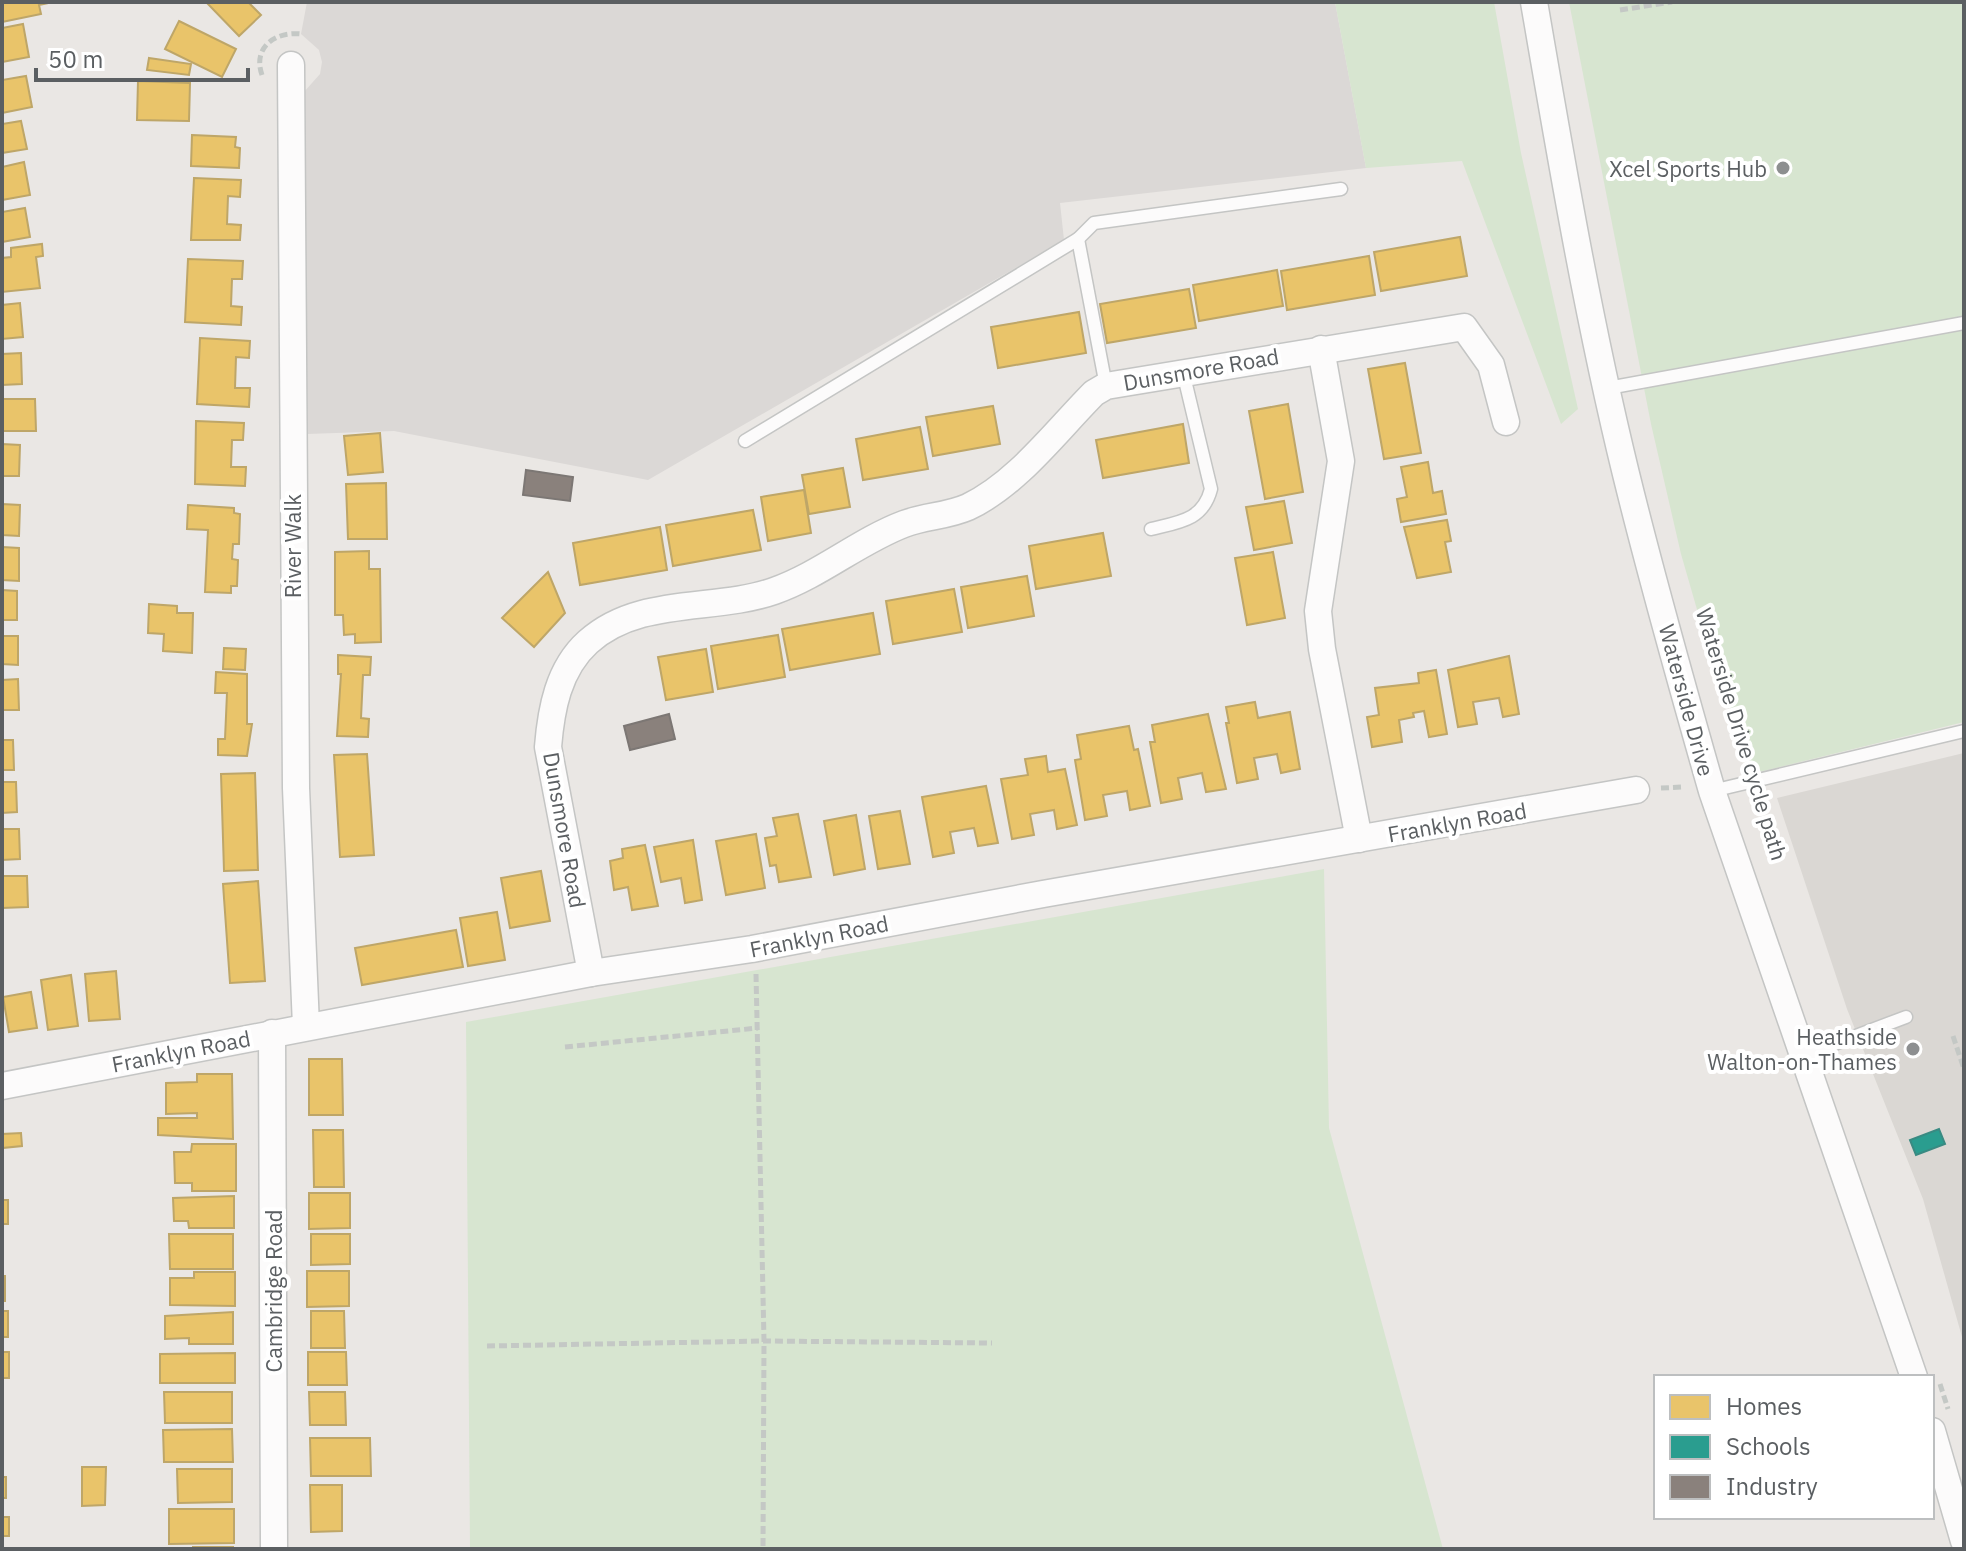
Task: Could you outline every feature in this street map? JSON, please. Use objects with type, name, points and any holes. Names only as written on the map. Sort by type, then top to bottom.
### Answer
[{"type":"street","name":"Waterside Drive","points":[[1534,2],[1625,472],[1712,791],[1913,1375]]},
{"type":"street","name":"River Walk","points":[[291,65],[296,788],[306,1026]]},
{"type":"street","name":"Dunsmore Road","points":[[591,973],[548,747],[551,710],[566,671],[588,642],[621,622],[655,611],[775,591],[904,524],[969,506],[1015,473],[1094,393],[1106,386],[1464,327],[1491,365],[1506,422]]},
{"type":"street","points":[[1321,349],[1341,461],[1318,611],[1322,649],[1359,839]]},
{"type":"street","name":"Franklyn Road","points":[[2,1086],[591,973],[752,949],[1636,790]]},
{"type":"street","name":"Cambridge Road","points":[[272,1033],[274,1549]]},
{"type":"street","points":[[1941,1422],[1964,1541]]},
{"type":"lane","points":[[745,441],[1078,239],[1094,223],[1341,189]]},
{"type":"lane","points":[[1078,239],[1106,386]]},
{"type":"lane","points":[[1608,388],[1964,323]]},
{"type":"lane","points":[[1151,529],[1194,518],[1207,504],[1211,489],[1183,372]]},
{"type":"lane","points":[[1712,791],[1964,731]]},
{"type":"lane","points":[[1803,1056],[1906,1017]]},
{"type":"path","points":[[1620,10],[1672,2]]},
{"type":"path","points":[[752,949],[758,990],[764,1341],[763,1549]]},
{"type":"path","points":[[565,1047],[758,1028]]},
{"type":"path","points":[[1953,1036],[1964,1069]]},
{"type":"path","points":[[487,1346],[764,1341],[992,1343]]},
{"type":"path","points":[[1940,1383],[1941,1422]]},
{"type":"shaded area","points":[[307,2],[1335,2],[1366,168],[1060,203],[1064,240],[648,480],[394,431],[307,434],[304,92],[320,74],[322,62],[319,50],[301,34]]},
{"type":"shaded area","name":"Heathside Walton-on-Thames","points":[[1964,753],[1964,1344],[1923,1199],[1847,1009],[1777,798]]},
{"type":"green space","points":[[1335,2],[1494,2],[1521,153],[1578,409],[1561,424],[1462,161],[1366,168]]},
{"type":"green space","name":"Xcel Sports Hub","points":[[1569,2],[1964,2],[1964,722],[1755,773],[1711,658],[1681,554],[1651,424]]},
{"type":"green space","points":[[1324,869],[1329,1128],[1443,1549],[470,1549],[466,1022]]},
{"type":"building: Homes","points":[[2,2],[53,2],[39,5],[41,14],[2,22]]},
{"type":"building: Homes","points":[[206,2],[248,2],[261,15],[239,36]]},
{"type":"building: Homes","points":[[179,21],[236,49],[222,77],[165,49]]},
{"type":"building: Homes","points":[[23,24],[29,57],[2,62],[2,28]]},
{"type":"building: Homes","points":[[149,58],[191,64],[189,75],[147,70]]},
{"type":"building: Homes","points":[[26,76],[32,107],[2,113],[2,80]]},
{"type":"building: Homes","points":[[138,81],[190,83],[189,121],[137,120]]},
{"type":"building: Homes","points":[[21,121],[27,149],[2,153],[2,124]]},
{"type":"building: Homes","points":[[192,135],[236,137],[235,147],[240,148],[239,168],[191,166]]},
{"type":"building: Homes","points":[[24,162],[30,195],[2,200],[2,167]]},
{"type":"building: Homes","points":[[194,178],[241,180],[240,197],[228,196],[227,224],[241,225],[240,240],[191,240]]},
{"type":"building: Homes","points":[[25,208],[30,237],[2,242],[2,212]]},
{"type":"building: Homes","points":[[1460,237],[1467,276],[1381,291],[1374,252]]},
{"type":"building: Homes","points":[[42,244],[43,256],[36,257],[40,288],[2,292],[2,258],[11,257],[11,248]]},
{"type":"building: Homes","points":[[1369,256],[1375,295],[1287,310],[1281,271]]},
{"type":"building: Homes","points":[[188,259],[243,261],[242,279],[232,279],[231,306],[242,307],[241,325],[185,322]]},
{"type":"building: Homes","points":[[1277,270],[1283,306],[1199,321],[1193,285]]},
{"type":"building: Homes","points":[[1189,289],[1196,328],[1107,343],[1100,304]]},
{"type":"building: Homes","points":[[20,303],[23,337],[2,339],[2,305]]},
{"type":"building: Homes","points":[[1079,312],[1086,353],[998,368],[991,327]]},
{"type":"building: Homes","points":[[200,338],[250,341],[249,358],[236,357],[235,388],[250,388],[249,407],[197,404]]},
{"type":"building: Homes","points":[[21,353],[22,384],[2,385],[2,354]]},
{"type":"building: Homes","points":[[1405,363],[1421,453],[1384,459],[1368,369]]},
{"type":"building: Homes","points":[[2,399],[35,399],[36,431],[2,431]]},
{"type":"building: Homes","points":[[1288,404],[1303,492],[1265,499],[1249,411]]},
{"type":"building: Homes","points":[[993,406],[1000,444],[933,456],[926,417]]},
{"type":"building: Homes","points":[[196,421],[244,423],[243,440],[232,440],[231,467],[246,467],[245,486],[195,484]]},
{"type":"building: Homes","points":[[1183,424],[1189,463],[1103,478],[1096,440]]},
{"type":"building: Homes","points":[[920,427],[928,469],[863,480],[856,439]]},
{"type":"building: Homes","points":[[380,433],[383,472],[348,475],[344,436]]},
{"type":"building: Homes","points":[[2,444],[20,445],[19,476],[2,476]]},
{"type":"building: Homes","points":[[1428,462],[1433,493],[1442,491],[1446,514],[1401,522],[1397,499],[1407,497],[1401,467]]},
{"type":"building: Homes","points":[[843,468],[850,507],[809,514],[802,475]]},
{"type":"building: Homes","points":[[386,483],[387,539],[348,539],[346,484]]},
{"type":"building: Homes","points":[[804,490],[811,533],[768,541],[761,497]]},
{"type":"building: Homes","points":[[1284,501],[1292,543],[1254,550],[1246,507]]},
{"type":"building: Homes","points":[[2,504],[20,505],[19,536],[2,535]]},
{"type":"building: Homes","points":[[188,505],[234,508],[234,513],[240,514],[239,544],[233,544],[232,559],[238,560],[237,586],[231,586],[231,593],[205,592],[208,530],[187,529]]},
{"type":"building: Homes","points":[[753,510],[761,550],[673,566],[666,525]]},
{"type":"building: Homes","points":[[1447,520],[1451,541],[1445,542],[1451,572],[1417,578],[1404,527]]},
{"type":"building: Homes","points":[[660,527],[667,570],[580,585],[573,543]]},
{"type":"building: Homes","points":[[1103,533],[1111,576],[1036,589],[1029,546]]},
{"type":"building: Homes","points":[[2,547],[19,548],[19,581],[2,580]]},
{"type":"building: Homes","points":[[369,551],[369,569],[380,569],[381,642],[355,643],[355,634],[344,635],[343,615],[335,615],[335,552]]},
{"type":"building: Homes","points":[[1273,552],[1285,618],[1247,625],[1235,558]]},
{"type":"building: Homes","points":[[548,572],[565,613],[534,647],[502,618]]},
{"type":"building: Homes","points":[[1027,576],[1034,616],[968,628],[961,587]]},
{"type":"building: Homes","points":[[954,589],[962,632],[893,644],[886,601]]},
{"type":"building: Homes","points":[[2,590],[17,591],[17,620],[2,620]]},
{"type":"building: Homes","points":[[149,604],[177,606],[177,613],[193,613],[192,653],[163,651],[164,634],[148,633]]},
{"type":"building: Homes","points":[[873,613],[880,654],[790,670],[782,629]]},
{"type":"building: Homes","points":[[778,635],[785,677],[718,689],[711,646]]},
{"type":"building: Homes","points":[[2,636],[18,636],[18,665],[2,664]]},
{"type":"building: Homes","points":[[224,648],[246,649],[245,670],[223,669]]},
{"type":"building: Homes","points":[[706,649],[713,692],[666,700],[658,657]]},
{"type":"building: Homes","points":[[338,655],[371,657],[370,675],[363,675],[361,718],[369,719],[368,737],[337,736],[341,674],[338,674]]},
{"type":"building: Homes","points":[[1509,656],[1519,714],[1503,717],[1499,698],[1473,702],[1477,724],[1458,727],[1448,670]]},
{"type":"building: Homes","points":[[1436,670],[1447,734],[1429,737],[1424,711],[1399,720],[1402,742],[1372,747],[1367,717],[1379,715],[1375,688],[1419,683],[1418,673]]},
{"type":"building: Homes","points":[[216,672],[247,674],[247,724],[252,724],[247,756],[218,755],[218,739],[225,739],[227,693],[215,693]]},
{"type":"building: Homes","points":[[18,679],[19,710],[2,710],[2,680]]},
{"type":"building: Homes","points":[[1255,702],[1258,718],[1290,712],[1300,769],[1281,773],[1277,754],[1254,758],[1258,779],[1237,783],[1226,707]]},
{"type":"building: Homes","points":[[1208,714],[1226,789],[1206,792],[1202,773],[1178,778],[1182,799],[1161,803],[1150,742],[1155,742],[1152,725]]},
{"type":"building: Homes","points":[[1129,726],[1134,750],[1138,749],[1150,806],[1130,810],[1127,791],[1103,795],[1107,816],[1085,820],[1075,760],[1081,759],[1077,735]]},
{"type":"building: Homes","points":[[2,740],[13,740],[14,770],[2,770]]},
{"type":"building: Homes","points":[[367,754],[374,855],[340,857],[334,755]]},
{"type":"building: Homes","points":[[1046,756],[1048,772],[1065,769],[1077,825],[1057,829],[1054,810],[1030,814],[1034,835],[1012,839],[1001,779],[1028,775],[1025,759]]},
{"type":"building: Homes","points":[[255,773],[258,870],[224,871],[221,774]]},
{"type":"building: Homes","points":[[2,782],[16,782],[17,812],[2,813]]},
{"type":"building: Homes","points":[[986,786],[998,843],[978,846],[974,828],[950,832],[954,853],[933,857],[922,797]]},
{"type":"building: Homes","points":[[900,811],[910,864],[878,869],[869,816]]},
{"type":"building: Homes","points":[[798,814],[811,877],[779,882],[776,865],[770,866],[765,838],[777,836],[773,818]]},
{"type":"building: Homes","points":[[856,815],[865,869],[834,875],[824,821]]},
{"type":"building: Homes","points":[[2,829],[19,829],[20,859],[2,860]]},
{"type":"building: Homes","points":[[756,834],[765,888],[726,895],[716,841]]},
{"type":"building: Homes","points":[[693,840],[702,900],[685,903],[681,878],[661,882],[654,847]]},
{"type":"building: Homes","points":[[645,845],[658,906],[632,910],[628,887],[614,890],[610,861],[623,858],[622,849]]},
{"type":"building: Homes","points":[[541,871],[550,921],[510,928],[501,878]]},
{"type":"building: Homes","points":[[2,876],[27,876],[28,907],[2,908]]},
{"type":"building: Homes","points":[[258,881],[265,981],[230,983],[223,884]]},
{"type":"building: Homes","points":[[497,912],[505,960],[468,966],[460,918]]},
{"type":"building: Homes","points":[[456,930],[463,967],[362,985],[355,948]]},
{"type":"building: Homes","points":[[116,971],[120,1019],[89,1021],[85,974]]},
{"type":"building: Homes","points":[[71,975],[78,1026],[48,1030],[41,980]]},
{"type":"building: Homes","points":[[31,992],[37,1028],[9,1032],[3,997]]},
{"type":"building: Homes","points":[[309,1059],[342,1059],[343,1115],[309,1115]]},
{"type":"building: Homes","points":[[197,1074],[232,1074],[233,1139],[158,1135],[158,1118],[197,1118],[197,1113],[166,1114],[166,1083],[197,1082]]},
{"type":"building: Homes","points":[[313,1130],[343,1130],[344,1187],[314,1187]]},
{"type":"building: Homes","points":[[21,1133],[22,1146],[3,1148],[2,1179],[2,1134]]},
{"type":"building: Homes","points":[[192,1144],[236,1144],[236,1191],[192,1191],[192,1183],[175,1183],[174,1152],[191,1152]]},
{"type":"building: Homes","points":[[309,1193],[350,1193],[350,1228],[309,1229]]},
{"type":"building: Homes","points":[[234,1196],[234,1228],[189,1228],[188,1221],[174,1221],[173,1198]]},
{"type":"building: Homes","points":[[2,1200],[8,1200],[8,1224],[2,1224]]},
{"type":"building: Homes","points":[[169,1234],[233,1234],[233,1269],[170,1269]]},
{"type":"building: Homes","points":[[311,1234],[350,1234],[350,1264],[311,1265]]},
{"type":"building: Homes","points":[[307,1271],[349,1271],[349,1306],[307,1307]]},
{"type":"building: Homes","points":[[194,1272],[235,1272],[235,1306],[170,1305],[170,1278],[194,1278]]},
{"type":"building: Homes","points":[[2,1276],[5,1276],[5,1301],[2,1301]]},
{"type":"building: Homes","points":[[2,1311],[8,1311],[8,1337],[2,1337]]},
{"type":"building: Homes","points":[[311,1311],[344,1311],[345,1348],[311,1348]]},
{"type":"building: Homes","points":[[233,1312],[233,1344],[189,1344],[189,1338],[165,1339],[165,1316]]},
{"type":"building: Homes","points":[[2,1352],[9,1352],[9,1378],[2,1378]]},
{"type":"building: Homes","points":[[308,1352],[346,1352],[347,1385],[308,1385]]},
{"type":"building: Homes","points":[[235,1353],[235,1383],[160,1383],[160,1354]]},
{"type":"building: Homes","points":[[164,1392],[232,1392],[232,1423],[165,1423]]},
{"type":"building: Homes","points":[[309,1392],[345,1392],[346,1425],[310,1425]]},
{"type":"building: Homes","points":[[232,1429],[233,1462],[164,1462],[163,1430]]},
{"type":"building: Homes","points":[[310,1438],[370,1438],[371,1476],[311,1476]]},
{"type":"building: Homes","points":[[82,1467],[106,1467],[105,1505],[82,1506]]},
{"type":"building: Homes","points":[[177,1469],[232,1469],[232,1502],[178,1503]]},
{"type":"building: Homes","points":[[2,1477],[6,1477],[6,1498],[2,1498]]},
{"type":"building: Homes","points":[[310,1485],[342,1485],[342,1531],[311,1532]]},
{"type":"building: Homes","points":[[169,1509],[234,1509],[234,1543],[169,1544]]},
{"type":"building: Homes","points":[[2,1517],[9,1517],[9,1536],[2,1536]]},
{"type":"building: Homes","points":[[233,1547],[233,1549],[193,1549]]},
{"type":"building: Schools","points":[[1939,1129],[1945,1144],[1916,1155],[1910,1140]]},
{"type":"building: Industry","points":[[526,470],[573,477],[570,501],[523,495]]},
{"type":"building: Industry","points":[[669,714],[675,739],[630,750],[624,726]]},
{"type":"place","name":"Xcel Sports Hub","points":[[1783,168]]},
{"type":"place","name":"Heathside Walton-on-Thames","points":[[1913,1049]]}]
